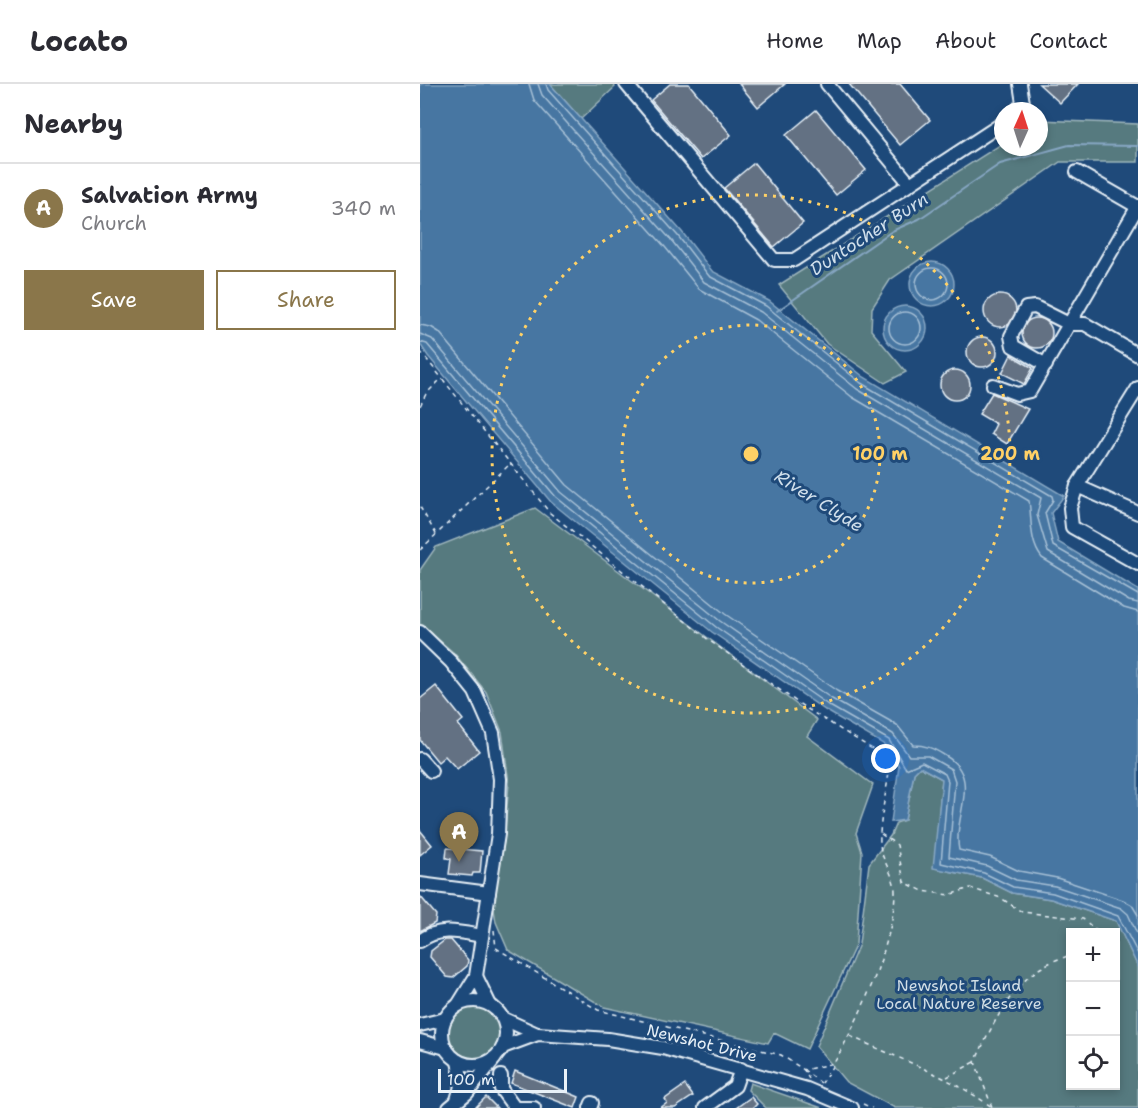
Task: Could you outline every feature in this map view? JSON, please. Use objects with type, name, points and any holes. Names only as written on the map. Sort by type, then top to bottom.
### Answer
[{"type":"street","points":[[627,84],[774,260],[794,260],[994,129]]},
{"type":"street","points":[[827,84],[910,184]]},
{"type":"street","points":[[1020,84],[1023,102]]},
{"type":"street","points":[[993,385],[1017,394],[1030,391],[1138,206],[1077,172]]},
{"type":"street","points":[[1046,365],[1013,346],[1011,336],[1026,308],[1035,308],[1069,324],[1085,324],[1138,355]]},
{"type":"street","points":[[1138,388],[1077,486],[1070,508],[1072,527],[1138,564]]},
{"type":"street","points":[[1077,486],[1138,513]]},
{"type":"street","points":[[420,632],[451,662],[475,692],[493,733],[499,768],[501,807],[476,976],[458,1005],[445,1019],[442,1038],[446,1048],[458,1061],[462,1083],[453,1105]]},
{"type":"street","points":[[420,759],[432,771]]},
{"type":"street","points":[[420,884],[489,894]]},
{"type":"street","points":[[420,941],[429,934],[445,930],[482,936]]},
{"type":"street","points":[[453,1105],[467,1093],[500,1052],[506,1030],[504,1020],[490,1005],[476,976]]},
{"type":"street","points":[[458,1005],[474,1001],[490,1005]]},
{"type":"street","points":[[420,1024],[445,1019]]},
{"type":"street","name":"Newshot Drive","points":[[504,1020],[538,1034],[650,1046],[741,1069],[807,1089],[852,1108]]},
{"type":"street","name":"Newshot Drive","points":[[500,1052],[538,1034]]},
{"type":"street","points":[[420,1041],[446,1048]]},
{"type":"street","points":[[458,1061],[482,1064],[500,1052]]},
{"type":"street","points":[[705,1108],[735,1086],[741,1069]]},
{"type":"street","points":[[501,1076],[501,1089],[513,1107],[534,1108]]},
{"type":"path","points":[[420,351],[550,513],[710,641],[804,707],[873,750],[889,772],[880,846],[892,873],[895,889],[893,914],[883,952],[848,1035],[822,1083],[781,1055],[716,1037],[655,1026],[598,1010],[496,948],[494,926],[485,920]]},
{"type":"path","points":[[420,406],[426,394],[442,378]]},
{"type":"path","points":[[420,550],[510,464]]},
{"type":"path","points":[[420,507],[437,535]]},
{"type":"path","points":[[881,834],[897,845],[904,882],[923,891],[949,895],[969,888],[1001,898],[1022,912],[1083,919],[1093,928]]},
{"type":"path","points":[[946,1077],[975,1062],[992,1025],[1015,992],[1039,967],[1066,958]]},
{"type":"path","points":[[848,1035],[903,1061],[946,1077],[993,1108]]},
{"type":"path","points":[[804,1070],[835,1062]]},
{"type":"path","points":[[975,1062],[993,1108]]},
{"type":"green space","points":[[550,84],[613,84],[615,87],[581,119]]},
{"type":"green space","points":[[1048,120],[1138,124],[1138,162],[1060,162],[890,280],[872,308],[871,330],[906,372],[885,383],[827,344],[779,285],[994,149],[994,156],[1048,156]]},
{"type":"green space","points":[[535,508],[817,720],[807,736],[873,785],[856,833],[862,852],[856,944],[807,1049],[774,1033],[768,1043],[604,1007],[508,950],[496,922],[493,903],[504,841],[509,783],[502,732],[486,692],[454,653],[420,624],[420,570],[436,547]]},
{"type":"green space","name":"Newshot Island Local Nature Reserve","points":[[920,767],[942,779],[934,868],[982,878],[1012,893],[1051,899],[1116,921],[1119,928],[1066,928],[1066,1090],[1120,1090],[1120,929],[1138,967],[1138,1108],[895,1108],[846,1082],[816,1046],[859,944],[869,864],[891,835],[896,823],[905,820],[914,773]]},
{"type":"green space","points":[[474,1006],[484,1008],[492,1014],[498,1022],[500,1032],[498,1042],[492,1050],[484,1056],[474,1058],[464,1056],[456,1050],[450,1042],[448,1032],[450,1022],[456,1014],[464,1008]]},
{"type":"green space","points":[[750,1083],[822,1108],[766,1108],[748,1090]]},
{"type":"water","name":"River Clyde","points":[[420,84],[550,84],[682,232],[712,271],[769,301],[864,377],[1064,496],[1051,513],[1058,542],[1138,590],[1138,967],[1116,921],[1051,899],[1012,893],[982,878],[933,868],[942,779],[920,767],[914,773],[905,820],[891,822],[899,766],[885,745],[825,710],[712,632],[551,502],[420,344]]},
{"type":"water","points":[[932,262],[948,268],[954,284],[948,300],[932,306],[916,300],[910,284],[916,268]]},
{"type":"water","points":[[905,306],[920,313],[927,328],[920,343],[905,350],[890,343],[883,328],[890,313]]},
{"type":"building","points":[[670,84],[689,84],[731,135],[701,159],[651,100]]},
{"type":"building","points":[[739,84],[785,84],[758,107]]},
{"type":"building","points":[[849,84],[900,84],[930,120],[900,145]]},
{"type":"building","points":[[1039,84],[1078,84],[1060,103]]},
{"type":"building","points":[[816,110],[866,170],[836,195],[786,135]]},
{"type":"building","points":[[754,163],[803,223],[774,247],[724,188]]},
{"type":"building","points":[[1000,295],[1011,300],[1016,311],[1011,322],[1000,327],[989,322],[984,311],[989,300]]},
{"type":"building","points":[[1037,318],[1048,322],[1052,333],[1048,344],[1037,348],[1026,344],[1022,333],[1026,322]]},
{"type":"building","points":[[982,337],[993,341],[997,352],[993,363],[982,367],[971,363],[967,352],[971,341]]},
{"type":"building","points":[[1011,355],[1033,368],[1024,384],[1002,373]]},
{"type":"building","points":[[955,370],[966,374],[970,385],[966,396],[955,400],[944,396],[940,385],[944,374]]},
{"type":"building","points":[[992,393],[1028,409],[1007,444],[991,434],[996,424],[979,414]]},
{"type":"building","points":[[436,686],[463,720],[458,724],[479,751],[457,769],[445,756],[438,762],[420,740],[420,699]]},
{"type":"building","points":[[420,830],[432,845],[420,855]]},
{"type":"building","points":[[447,848],[482,851],[480,873],[473,873],[472,876],[449,874],[451,859],[446,858]]},
{"type":"building","points":[[420,896],[436,915],[435,923],[420,931]]},
{"type":"building","points":[[445,940],[451,940],[468,960],[467,966],[453,978],[447,977],[430,957],[431,951]]},
{"type":"building","points":[[515,1071],[579,1097],[575,1108],[511,1083]]},
{"type":"building","points":[[685,1085],[693,1096],[675,1108],[660,1108],[667,1103],[665,1099]]},
{"type":"building","points":[[486,1097],[497,1108],[475,1108]]},
{"type":"building","points":[[751,1097],[757,1104],[753,1108],[736,1108]]},
{"type":"waterway","name":"Duntocher Burn","points":[[777,311],[892,231],[919,219],[1000,164],[1069,145],[1138,146]]},
{"type":"place","name":"Salvation Army","points":[[459,862]]}]
